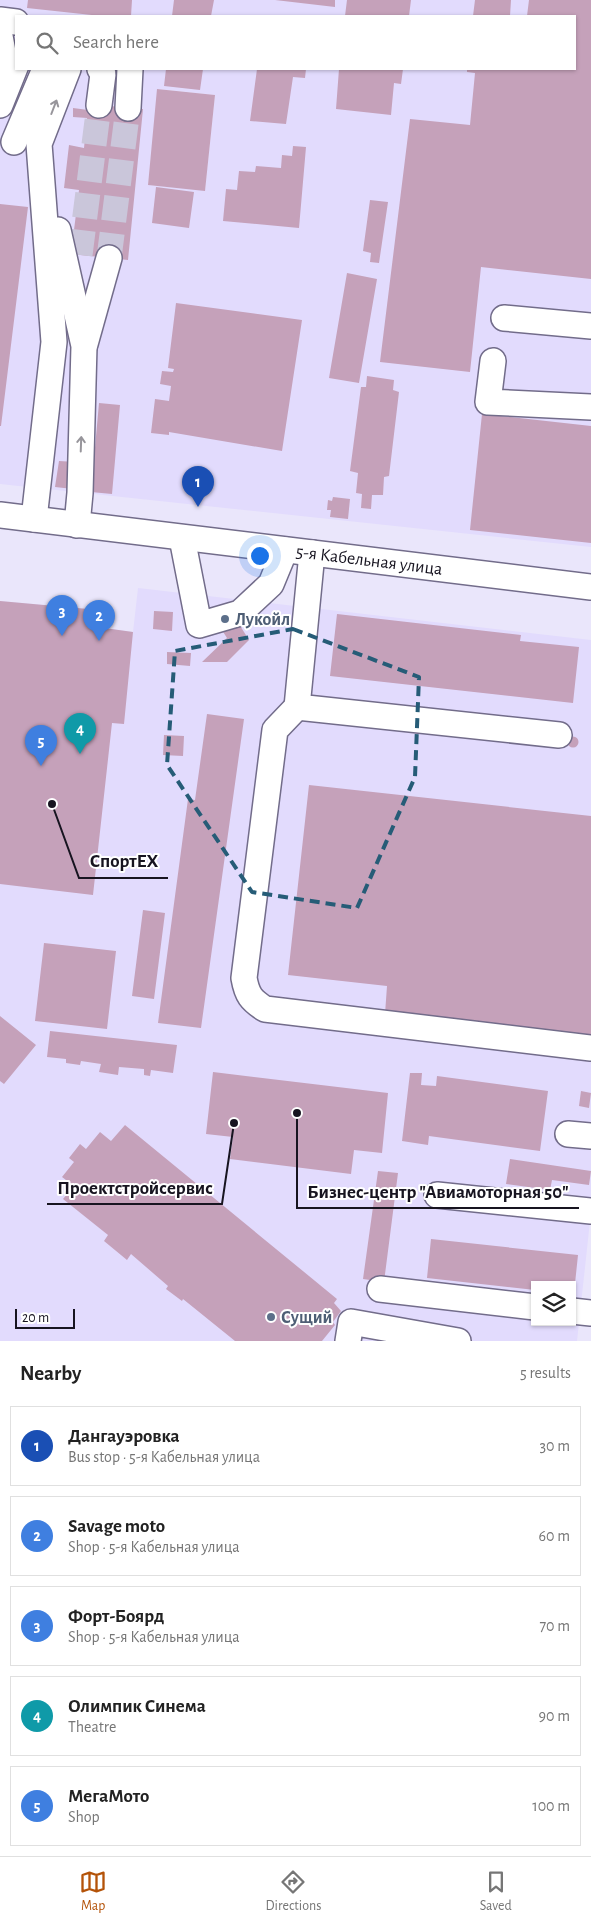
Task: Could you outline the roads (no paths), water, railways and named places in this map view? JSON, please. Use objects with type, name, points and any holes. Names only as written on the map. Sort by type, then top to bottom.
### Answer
[{"type":"street","points":[[0,20],[15,22]]},
{"type":"street","points":[[0,20],[15,36]]},
{"type":"street","points":[[0,36],[4,52],[0,61]]},
{"type":"street","points":[[0,105],[15,68]]},
{"type":"street","points":[[5,141],[31,70]]},
{"type":"street","points":[[5,141],[45,70]]},
{"type":"street","points":[[34,519],[54,342],[39,144],[68,70]]},
{"type":"street","points":[[101,70],[114,106]]},
{"type":"street","points":[[114,106],[118,70]]},
{"type":"street","points":[[114,106],[130,70]]},
{"type":"street","points":[[5,141],[39,144]]},
{"type":"street","points":[[39,144],[84,346]]},
{"type":"street","points":[[77,525],[80,493],[84,346],[95,256]]},
{"type":"street","points":[[504,318],[591,326]]},
{"type":"street","points":[[493,361],[488,402],[591,407]]},
{"type":"street","name":"5-я Кабельная улица","points":[[0,515],[591,587]]},
{"type":"street","points":[[182,538],[199,625],[240,614],[271,584],[285,550]]},
{"type":"street","points":[[312,553],[297,707],[275,730],[244,978],[246,991],[255,1003],[265,1009],[591,1048]]},
{"type":"street","points":[[297,707],[559,735]]},
{"type":"street","points":[[437,1196],[591,1212]]},
{"type":"street","points":[[380,1289],[531,1307]]},
{"type":"street","points":[[576,1311],[591,1313]]},
{"type":"street","points":[[348,1341],[351,1322],[458,1341]]},
{"type":"tunnel","points":[[80,255],[99,105]]},
{"type":"tunnel","points":[[109,258],[128,108]]},
{"type":"place","name":"Дангауэровка","points":[[198,507]]},
{"type":"place","name":"Лукойл","points":[[225,619]]},
{"type":"place","name":"Форт-Боярд","points":[[62,636]]},
{"type":"place","name":"Savage moto","points":[[99,641]]},
{"type":"place","name":"Олимпик Синема","points":[[80,754]]},
{"type":"place","name":"МегаМото","points":[[41,766]]},
{"type":"place","name":"СпортEX","points":[[52,804]]},
{"type":"place","name":"Бизнес-центр \"Авиамоторная 50\"","points":[[297,1113]]},
{"type":"place","name":"Проектстройсервис","points":[[234,1123]]},
{"type":"place","name":"Сущий","points":[[271,1317]]}]
